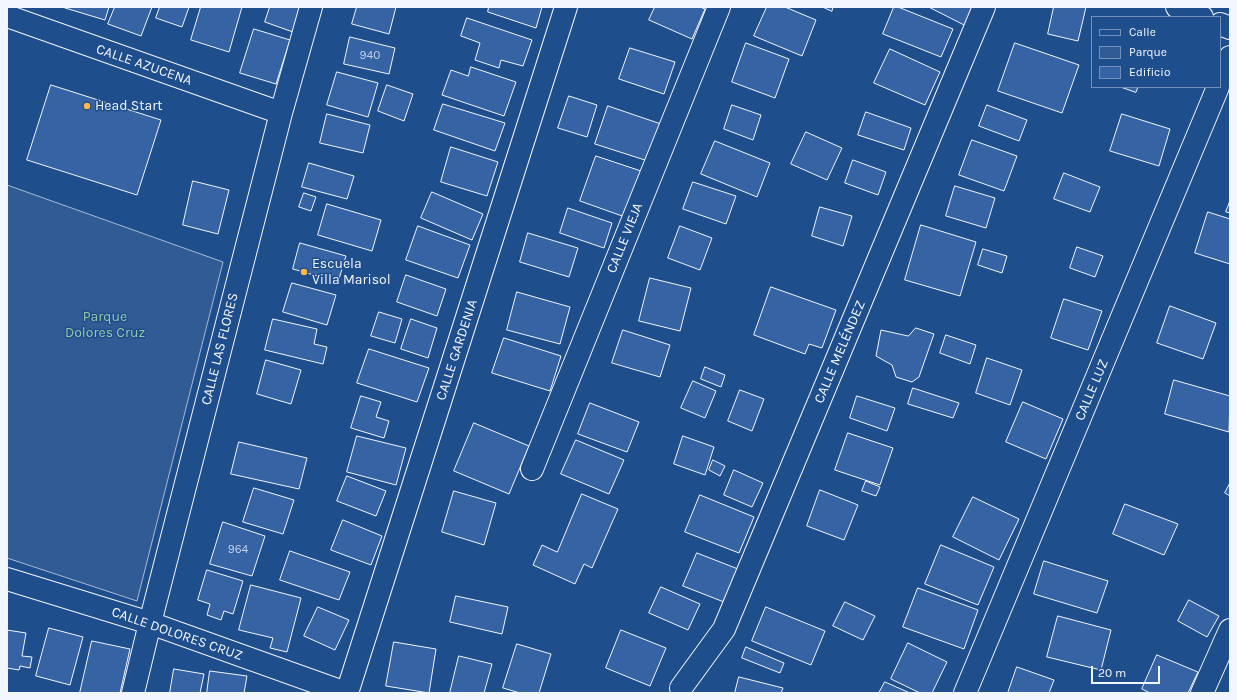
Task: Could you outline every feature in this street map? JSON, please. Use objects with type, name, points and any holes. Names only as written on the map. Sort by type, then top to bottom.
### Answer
[{"type":"street","name":"CALLE LAS FLORES","points":[[133,693],[281,113],[312,7]]},
{"type":"street","name":"CALLE GARDENIA","points":[[346,693],[566,7]]},
{"type":"street","name":"CALLE VIEJA","points":[[532,469],[719,7]]},
{"type":"street","name":"CALLE MELÉNDEZ","points":[[682,688],[724,629],[984,7]]},
{"type":"street","points":[[1177,7],[1200,16]]},
{"type":"street","name":"CALLE AZUCENA","points":[[7,16],[281,113]]},
{"type":"street","points":[[1221,79],[1230,57]]},
{"type":"street","name":"CALLE LUZ","points":[[966,693],[1218,88]]},
{"type":"street","name":"CALLE DOLORES CRUZ","points":[[7,579],[150,623],[346,693]]},
{"type":"street","points":[[1202,693],[1230,630]]},
{"type":"green space","name":"Parque Dolores Cruz","points":[[7,185],[223,262],[137,601],[7,558]]},
{"type":"building","points":[[65,7],[109,7],[105,20]]},
{"type":"building","points":[[115,7],[152,7],[141,36],[108,24]]},
{"type":"building","points":[[160,7],[189,7],[182,27],[156,18]]},
{"type":"building","points":[[201,7],[242,7],[229,52],[191,40]]},
{"type":"building","points":[[270,7],[302,7],[293,32],[265,22]]},
{"type":"building","points":[[357,7],[396,7],[389,34],[352,24]]},
{"type":"building","points":[[489,7],[542,7],[536,28],[488,12]]},
{"type":"building","points":[[655,7],[700,7],[705,9],[692,39],[649,20]]},
{"type":"building","points":[[767,7],[785,7],[816,20],[802,56],[754,36]]},
{"type":"building","points":[[823,7],[833,7],[832,11]]},
{"type":"building","points":[[894,7],[898,7],[953,29],[941,57],[883,34]]},
{"type":"building","points":[[929,7],[977,7],[967,26]]},
{"type":"building","points":[[1054,7],[1086,7],[1078,41],[1048,34]]},
{"type":"building","points":[[467,18],[532,40],[523,66],[501,60],[499,68],[475,60],[480,43],[461,36]]},
{"type":"building","points":[[254,29],[290,40],[276,84],[240,73]]},
{"type":"building","points":[[350,37],[395,48],[389,74],[344,64]]},
{"type":"building","points":[[746,43],[789,59],[775,98],[732,82]]},
{"type":"building","points":[[1015,43],[1079,65],[1062,113],[998,91]]},
{"type":"building","points":[[630,48],[675,62],[664,94],[619,79]]},
{"type":"building","points":[[890,49],[940,72],[925,105],[874,83]]},
{"type":"building","points":[[471,67],[516,82],[504,116],[442,95],[451,70],[468,76]]},
{"type":"building","points":[[337,72],[378,83],[368,117],[327,105]]},
{"type":"building","points":[[51,85],[161,120],[137,195],[27,160]]},
{"type":"building","points":[[387,85],[413,94],[404,121],[378,111]]},
{"type":"building","points":[[1124,88],[1138,88],[1136,92]]},
{"type":"building","points":[[569,96],[597,105],[587,137],[558,128]]},
{"type":"building","points":[[443,104],[505,123],[495,151],[434,130]]},
{"type":"building","points":[[732,105],[761,115],[753,140],[724,129]]},
{"type":"building","points":[[987,105],[1027,120],[1019,141],[979,126]]},
{"type":"building","points":[[608,106],[661,124],[648,161],[595,144]]},
{"type":"building","points":[[866,112],[911,128],[904,150],[858,135]]},
{"type":"building","points":[[327,114],[370,125],[363,153],[320,143]]},
{"type":"building","points":[[1122,114],[1170,129],[1159,166],[1110,151]]},
{"type":"building","points":[[806,132],[842,148],[827,180],[791,164]]},
{"type":"building","points":[[972,140],[1017,156],[1004,191],[959,175]]},
{"type":"building","points":[[715,141],[770,163],[757,197],[701,174]]},
{"type":"building","points":[[451,147],[498,162],[487,196],[441,182]]},
{"type":"building","points":[[596,156],[641,171],[625,217],[580,201]]},
{"type":"building","points":[[853,160],[886,172],[878,195],[845,183]]},
{"type":"building","points":[[309,163],[354,176],[347,199],[302,187]]},
{"type":"building","points":[[1064,173],[1100,187],[1090,212],[1054,199]]},
{"type":"building","points":[[193,181],[229,190],[218,234],[183,225]]},
{"type":"building","points":[[693,182],[736,196],[726,224],[683,209]]},
{"type":"building","points":[[955,186],[995,198],[986,228],[946,216]]},
{"type":"building","points":[[432,192],[483,214],[472,240],[421,218]]},
{"type":"building","points":[[304,193],[316,197],[311,211],[299,207]]},
{"type":"building","points":[[1230,201],[1230,213],[1226,212]]},
{"type":"building","points":[[327,204],[381,220],[372,251],[318,235]]},
{"type":"building","points":[[820,207],[852,216],[843,246],[812,236]]},
{"type":"building","points":[[568,208],[612,223],[604,248],[560,233]]},
{"type":"building","points":[[1208,212],[1230,219],[1230,264],[1195,253]]},
{"type":"building","points":[[921,225],[976,242],[960,296],[905,280]]},
{"type":"building","points":[[418,226],[470,245],[458,278],[406,260]]},
{"type":"building","points":[[680,226],[712,238],[700,270],[668,258]]},
{"type":"building","points":[[528,233],[578,248],[569,277],[520,262]]},
{"type":"building","points":[[300,243],[346,256],[338,282],[293,269]]},
{"type":"building","points":[[1077,247],[1103,256],[1095,277],[1070,268]]},
{"type":"building","points":[[983,249],[1007,256],[1002,273],[978,265]]},
{"type":"building","points":[[406,275],[446,289],[437,316],[397,302]]},
{"type":"building","points":[[650,278],[691,288],[680,331],[639,321]]},
{"type":"building","points":[[292,283],[336,295],[327,325],[283,312]]},
{"type":"building","points":[[771,287],[836,310],[822,348],[809,344],[805,354],[754,335]]},
{"type":"building","points":[[517,292],[570,307],[560,344],[507,330]]},
{"type":"building","points":[[1064,299],[1102,311],[1088,350],[1051,338]]},
{"type":"building","points":[[1170,306],[1216,323],[1203,359],[1157,343]]},
{"type":"building","points":[[379,312],[402,319],[395,343],[371,336]]},
{"type":"building","points":[[273,319],[317,329],[314,344],[327,347],[323,364],[265,350]]},
{"type":"building","points":[[411,319],[437,328],[428,358],[401,349]]},
{"type":"building","points":[[916,328],[934,334],[919,377],[912,382],[896,377],[892,365],[876,356],[881,330],[908,336]]},
{"type":"building","points":[[623,330],[670,345],[660,377],[612,363]]},
{"type":"building","points":[[946,335],[976,345],[970,364],[940,353]]},
{"type":"building","points":[[504,338],[561,356],[550,391],[492,373]]},
{"type":"building","points":[[369,349],[429,368],[417,402],[357,383]]},
{"type":"building","points":[[987,358],[1022,370],[1010,405],[976,393]]},
{"type":"building","points":[[266,360],[301,370],[291,404],[257,394]]},
{"type":"building","points":[[705,367],[725,375],[721,387],[701,379]]},
{"type":"building","points":[[1174,380],[1230,396],[1229,432],[1165,414]]},
{"type":"building","points":[[693,381],[716,391],[705,418],[681,408]]},
{"type":"building","points":[[913,388],[959,403],[953,418],[908,404]]},
{"type":"building","points":[[740,390],[764,399],[752,431],[728,421]]},
{"type":"building","points":[[361,396],[381,402],[376,417],[389,421],[384,438],[351,428]]},
{"type":"building","points":[[857,396],[895,408],[887,431],[850,418]]},
{"type":"building","points":[[1023,402],[1063,419],[1046,459],[1006,442]]},
{"type":"building","points":[[590,403],[639,422],[627,452],[578,434]]},
{"type":"building","points":[[474,423],[529,446],[509,494],[454,471]]},
{"type":"building","points":[[848,433],[893,448],[880,485],[835,470]]},
{"type":"building","points":[[357,436],[406,448],[396,485],[347,472]]},
{"type":"building","points":[[683,436],[714,447],[705,475],[674,464]]},
{"type":"building","points":[[576,440],[624,460],[609,494],[561,474]]},
{"type":"building","points":[[239,442],[307,458],[299,489],[231,474]]},
{"type":"building","points":[[713,460],[725,466],[720,476],[709,470]]},
{"type":"building","points":[[734,470],[763,483],[752,507],[724,495]]},
{"type":"building","points":[[347,476],[386,491],[376,516],[337,501]]},
{"type":"building","points":[[866,481],[880,487],[876,496],[862,491]]},
{"type":"building","points":[[1230,483],[1230,496],[1225,493]]},
{"type":"building","points":[[254,488],[294,500],[283,534],[243,522]]},
{"type":"building","points":[[820,490],[858,505],[844,540],[807,526]]},
{"type":"building","points":[[454,491],[496,503],[484,545],[442,532]]},
{"type":"building","points":[[582,494],[618,509],[592,568],[584,564],[575,584],[533,565],[542,545],[557,552]]},
{"type":"building","points":[[700,495],[754,517],[739,553],[685,532]]},
{"type":"building","points":[[973,497],[1019,519],[999,560],[953,537]]},
{"type":"building","points":[[1125,504],[1178,524],[1164,555],[1113,534]]},
{"type":"building","points":[[343,520],[382,536],[371,565],[331,550]]},
{"type":"building","points":[[223,522],[265,536],[252,576],[210,564]]},
{"type":"building","points":[[941,545],[994,567],[978,605],[925,584]]},
{"type":"building","points":[[290,551],[350,572],[339,600],[280,580]]},
{"type":"building","points":[[697,553],[738,569],[724,602],[683,586]]},
{"type":"building","points":[[1044,561],[1108,581],[1097,613],[1034,594]]},
{"type":"building","points":[[207,570],[243,581],[233,614],[224,611],[221,620],[207,615],[210,604],[198,600]]},
{"type":"building","points":[[251,585],[301,598],[287,652],[270,648],[273,638],[239,630]]},
{"type":"building","points":[[661,587],[700,604],[688,630],[649,613]]},
{"type":"building","points":[[918,588],[978,610],[964,649],[903,627]]},
{"type":"building","points":[[456,596],[508,607],[502,634],[450,622]]},
{"type":"building","points":[[1189,600],[1219,616],[1207,637],[1178,621]]},
{"type":"building","points":[[845,602],[875,616],[863,640],[833,626]]},
{"type":"building","points":[[318,607],[349,620],[335,650],[304,636]]},
{"type":"building","points":[[766,607],[825,631],[811,665],[752,641]]},
{"type":"building","points":[[1058,616],[1111,630],[1101,670],[1047,657]]},
{"type":"building","points":[[49,628],[83,637],[70,685],[36,676]]},
{"type":"building","points":[[7,630],[26,633],[22,656],[32,657],[30,668],[20,666],[19,670],[7,668]]},
{"type":"building","points":[[621,630],[666,648],[650,686],[606,668]]},
{"type":"building","points":[[92,641],[130,649],[120,693],[80,693]]},
{"type":"building","points":[[394,642],[436,649],[429,693],[386,686]]},
{"type":"building","points":[[908,643],[947,662],[932,693],[920,693],[891,679]]},
{"type":"building","points":[[517,644],[551,654],[539,693],[520,693],[503,688]]},
{"type":"building","points":[[746,647],[784,663],[780,673],[742,658]]},
{"type":"building","points":[[1157,655],[1198,672],[1188,693],[1150,693],[1142,689]]},
{"type":"building","points":[[459,656],[492,664],[484,693],[450,693]]},
{"type":"building","points":[[1017,667],[1054,680],[1049,693],[1008,693]]},
{"type":"building","points":[[174,669],[204,674],[200,693],[170,693]]},
{"type":"building","points":[[210,671],[247,676],[244,693],[207,693]]},
{"type":"building","points":[[739,677],[783,688],[781,693],[735,693]]},
{"type":"building","points":[[885,682],[910,693],[879,693]]},
{"type":"place","name":"Head Start","points":[[87,106]]},
{"type":"place","name":"Escuela Villa Marisol","points":[[304,272]]}]
